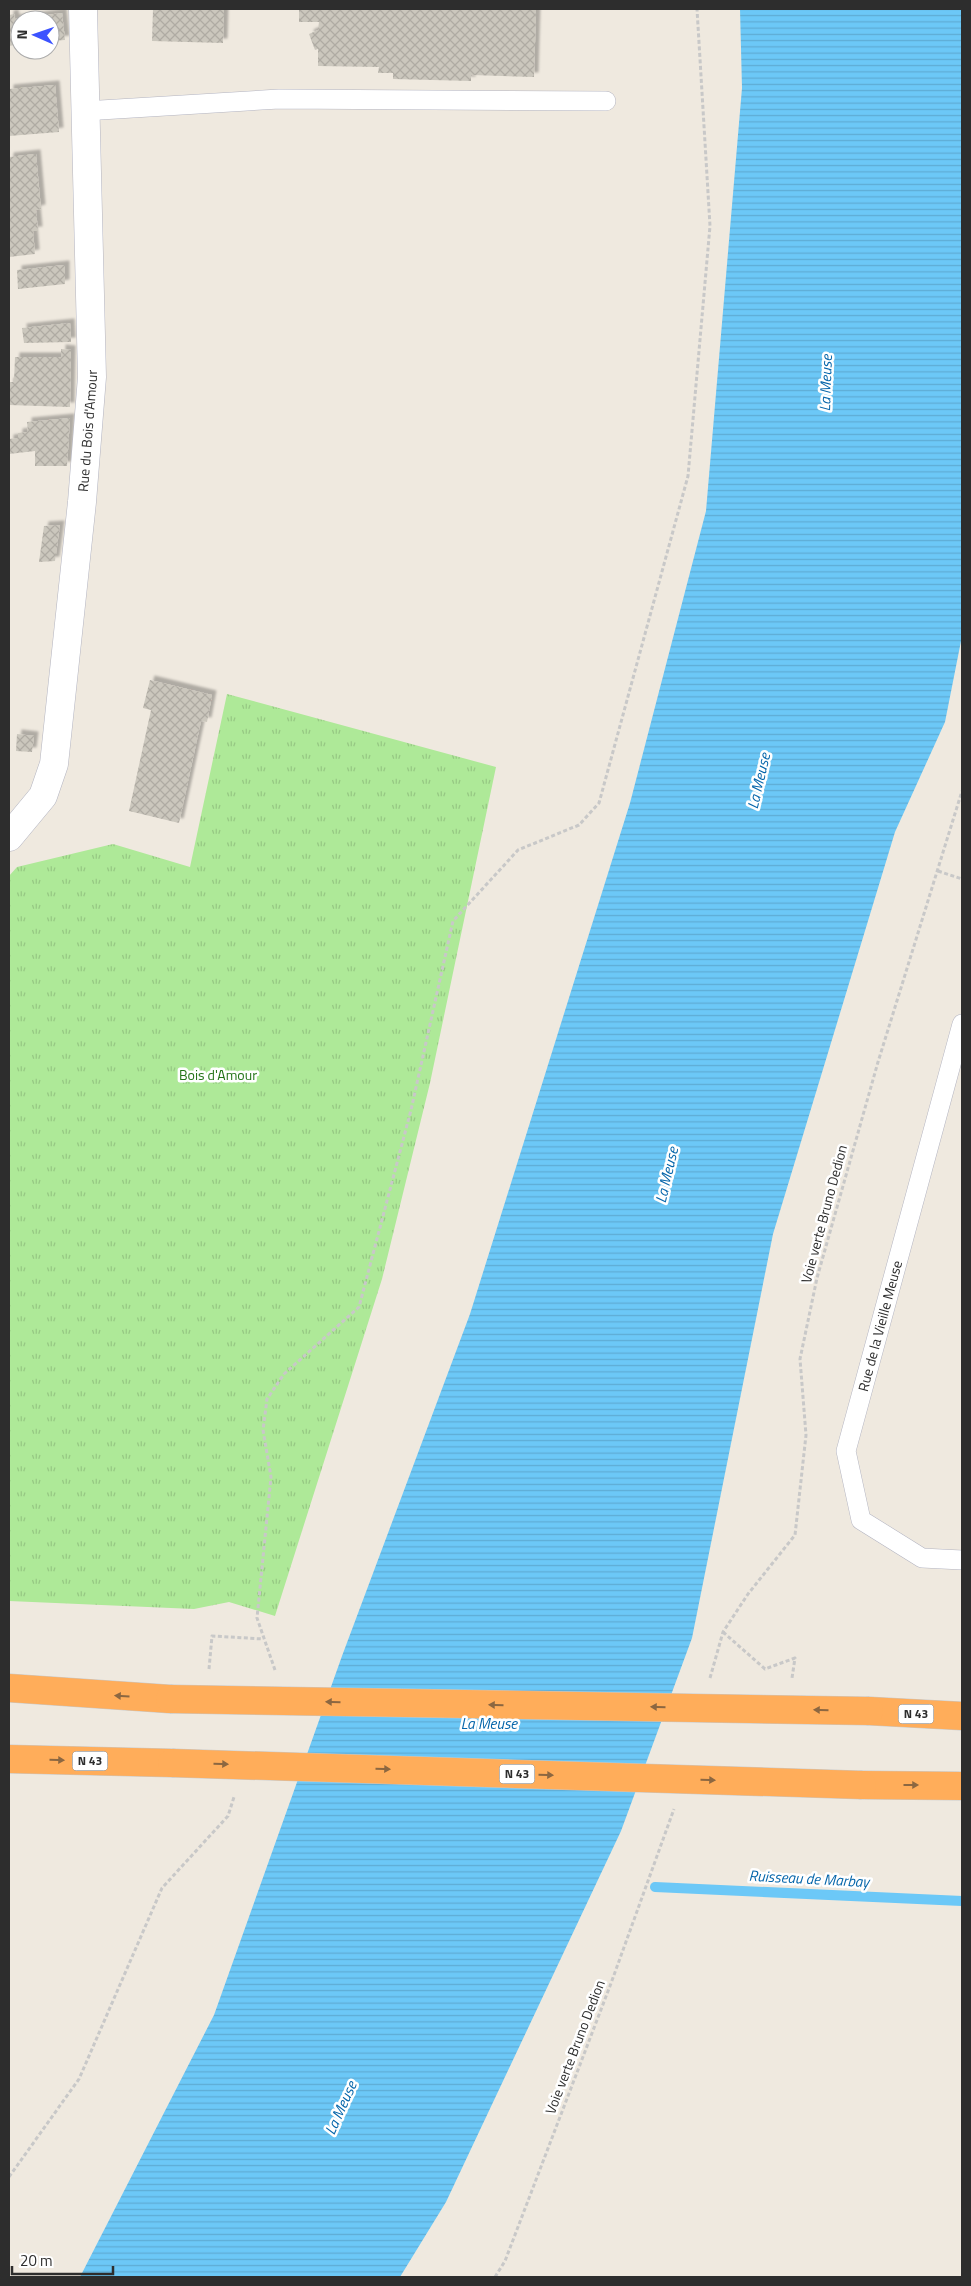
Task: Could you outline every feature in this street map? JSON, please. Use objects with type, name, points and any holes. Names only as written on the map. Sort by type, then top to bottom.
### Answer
[{"type":"highway","name":"N 43","points":[[9,1686],[42,1691],[170,1699],[869,1711],[962,1716]]},
{"type":"highway","name":"N 43","points":[[9,1759],[862,1785],[962,1786]]},
{"type":"street","name":"Rue du Bois d'Amour","points":[[9,837],[43,796],[54,764],[81,511],[92,377],[83,9]]},
{"type":"lane","points":[[84,111],[279,98],[606,101]]},
{"type":"lane","name":"Rue de la Vieille Meuse","points":[[962,1024],[846,1451],[861,1520],[922,1558],[962,1560]]},
{"type":"path","points":[[277,1674],[257,1618],[271,1477],[263,1430],[267,1399],[284,1374],[359,1307],[411,1110],[453,921],[518,850],[579,825],[599,803],[688,476],[710,226],[697,9]]},
{"type":"path","name":"Voie verte Bruno Dedion","points":[[792,1683],[795,1658],[765,1669],[723,1632],[748,1594],[796,1535],[806,1435],[800,1359],[817,1278],[878,1062],[962,791]]},
{"type":"path","points":[[938,871],[962,879]]},
{"type":"path","points":[[209,1670],[212,1636],[263,1639]]},
{"type":"path","points":[[9,2177],[79,2079],[162,1888],[228,1816],[237,1790]]},
{"type":"path","name":"Voie verte Bruno Dedion","points":[[495,2277],[505,2261],[670,1823]]},
{"type":"green space","name":"Bois d'Amour","points":[[227,694],[496,767],[430,1083],[382,1279],[275,1616],[229,1602],[194,1609],[9,1601],[9,876],[17,867],[113,844],[190,867]]},
{"type":"water","name":"La Meuse","points":[[740,9],[962,9],[962,636],[945,722],[895,832],[773,1234],[692,1638],[621,1831],[446,2202],[400,2277],[80,2277],[214,2015],[342,1656],[470,1314],[630,803],[706,511],[742,88]]},
{"type":"building","points":[[153,9],[224,9],[223,43],[152,41]]},
{"type":"building","points":[[299,9],[536,9],[534,77],[471,75],[471,81],[393,79],[393,73],[378,73],[379,67],[318,66],[318,49],[315,50],[309,34],[318,30],[319,22],[299,22]]},
{"type":"building","points":[[60,13],[62,13],[65,40],[60,40]]},
{"type":"building","points":[[9,15],[10,15],[9,46]]},
{"type":"building","points":[[55,85],[59,132],[9,136],[9,89]]},
{"type":"building","points":[[36,154],[41,209],[36,210],[38,231],[33,231],[35,254],[9,257],[9,157]]},
{"type":"building","points":[[65,265],[65,284],[18,289],[17,270]]},
{"type":"building","points":[[70,323],[71,342],[24,343],[22,328]]},
{"type":"building","points":[[61,349],[71,350],[70,407],[9,405],[9,382],[14,382],[15,357],[61,357]]},
{"type":"building","points":[[70,418],[67,466],[35,466],[35,451],[9,454],[9,439],[18,438],[18,433],[28,432],[27,422]]},
{"type":"building","points":[[60,525],[55,561],[39,562],[44,526]]},
{"type":"building","points":[[150,680],[212,695],[207,722],[201,721],[179,823],[129,811],[151,710],[143,708]]},
{"type":"building","points":[[17,734],[34,736],[32,752],[16,751]]},
{"type":"waterway","name":"Ruisseau de Marbay","points":[[655,1887],[962,1901]]}]
